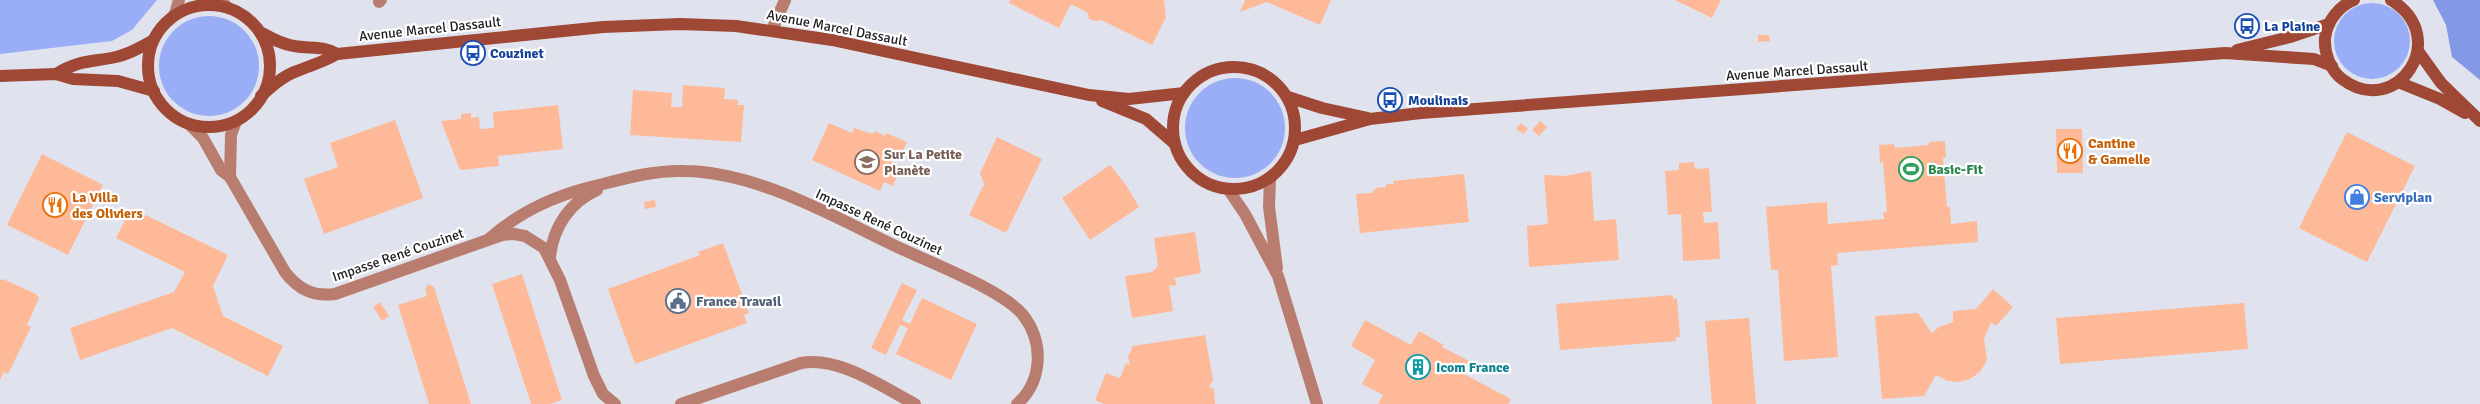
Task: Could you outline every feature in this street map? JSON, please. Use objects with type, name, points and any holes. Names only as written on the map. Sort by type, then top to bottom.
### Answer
[{"type":"street","points":[[175,14],[179,0]]},
{"type":"street","points":[[772,30],[785,0]]},
{"type":"street","name":"Avenue Marcel Dassault","points":[[2354,0],[2337,12],[2329,24],[2325,49],[2332,66],[2337,75],[2350,85],[2366,90],[2383,89],[2398,82]]},
{"type":"street","points":[[2391,0],[2404,9],[2414,22],[2419,36],[2418,51],[2414,64],[2398,82],[2440,99],[2479,120]]},
{"type":"street","points":[[56,74],[72,64],[134,52],[152,41],[162,26],[175,14],[223,3],[260,32],[269,53],[268,77],[261,96],[247,113],[236,121],[212,127],[190,125],[168,111],[154,91],[148,68],[152,41]]},
{"type":"street","name":"Avenue Marcel Dassault","points":[[261,96],[281,78],[298,70],[325,62],[337,54],[603,27],[680,24],[772,30],[832,40],[1088,96],[1129,99],[1184,94]]},
{"type":"street","name":"Avenue Marcel Dassault","points":[[2225,53],[2299,35],[2329,24]]},
{"type":"street","name":"Avenue Marcel Dassault","points":[[260,32],[285,44],[310,48],[326,47],[337,54]]},
{"type":"street","points":[[2418,51],[2441,83],[2479,120]]},
{"type":"street","name":"Avenue Marcel Dassault","points":[[1295,140],[1370,119],[2225,53],[2314,59],[2332,66]]},
{"type":"street","name":"Avenue Marcel Dassault","points":[[1232,66],[1254,70],[1273,80],[1288,97],[1295,118],[1295,140],[1286,162],[1270,178],[1250,188],[1228,189],[1210,185],[1195,175],[1183,161],[1175,144],[1173,126],[1176,109],[1184,94],[1196,80],[1211,72],[1232,66]]},
{"type":"street","points":[[0,76],[56,74],[72,79],[118,81],[154,91]]},
{"type":"street","name":"Avenue Marcel Dassault","points":[[1088,96],[1146,119],[1175,144]]},
{"type":"street","name":"Avenue Marcel Dassault","points":[[1288,97],[1322,108],[1370,119]]},
{"type":"street","points":[[230,177],[231,135],[236,121]]},
{"type":"street","name":"Impasse René Couzinet","points":[[190,125],[203,138],[221,170],[230,177],[285,272],[296,285],[316,294],[325,295],[347,290],[489,239],[514,234],[525,236],[537,242],[550,256],[594,376],[603,394],[615,404]]},
{"type":"street","name":"Impasse René Couzinet","points":[[489,239],[520,215],[546,202],[589,187],[641,174],[684,171],[725,175],[748,180],[794,199],[995,294],[1016,308],[1024,317],[1035,338],[1038,350],[1033,383],[1017,404]]},
{"type":"street","points":[[1270,178],[1269,207],[1278,276],[1317,404]]},
{"type":"street","name":"Impasse René Couzinet","points":[[550,256],[551,243],[566,213],[591,192],[618,180]]},
{"type":"street","points":[[1228,189],[1245,214],[1278,276]]},
{"type":"street","points":[[681,404],[801,363],[818,361],[848,370],[915,404]]},
{"type":"shaded area","points":[[0,0],[157,0],[132,30],[112,41],[0,54]]},
{"type":"shaded area","points":[[2433,0],[2480,0],[2480,80],[2452,57],[2446,25]]},
{"type":"shaded area","points":[[2372,3],[2386,6],[2399,14],[2407,27],[2410,41],[2407,55],[2399,68],[2386,76],[2372,79],[2358,76],[2345,68],[2337,55],[2334,41],[2337,27],[2345,14],[2358,6]]},
{"type":"shaded area","points":[[209,16],[228,20],[244,31],[255,47],[259,66],[255,85],[244,101],[228,112],[209,116],[190,112],[174,101],[163,85],[159,66],[163,47],[174,31],[190,20]]},
{"type":"shaded area","points":[[1235,78],[1254,82],[1271,92],[1281,109],[1285,128],[1281,147],[1271,164],[1254,174],[1235,178],[1216,174],[1199,164],[1189,147],[1185,128],[1189,109],[1199,92],[1216,82]]},
{"type":"building","points":[[1010,0],[1164,0],[1166,17],[1152,45],[1101,20],[1089,19],[1088,13],[1071,4],[1059,28],[1009,3]]},
{"type":"building","points":[[1245,0],[1331,0],[1320,25],[1267,2],[1240,12]]},
{"type":"building","points":[[1675,0],[1721,0],[1712,18]]},
{"type":"building","points":[[1758,35],[1769,35],[1770,41],[1758,42]]},
{"type":"building","points":[[683,85],[725,88],[724,99],[738,100],[738,105],[744,105],[741,142],[630,135],[633,90],[672,93],[671,107],[682,107]]},
{"type":"building","points":[[558,105],[563,149],[498,156],[499,166],[460,170],[441,121],[461,119],[461,114],[471,113],[471,118],[479,117],[480,129],[494,128],[493,112]]},
{"type":"building","points":[[395,120],[423,198],[324,234],[304,179],[338,167],[330,143]]},
{"type":"building","points":[[1540,121],[1547,127],[1539,136],[1532,130]]},
{"type":"building","points":[[829,123],[852,133],[854,128],[873,134],[875,131],[885,136],[886,133],[907,142],[899,159],[893,157],[891,162],[901,166],[893,186],[884,182],[880,191],[812,160]]},
{"type":"building","points":[[1521,123],[1528,129],[1523,134],[1516,129]]},
{"type":"building","name":"Cantine & Gamelle","points":[[2056,129],[2082,129],[2083,173],[2057,173]]},
{"type":"building","name":"Serviplan","points":[[2347,132],[2415,166],[2367,262],[2299,228]]},
{"type":"building","points":[[997,137],[1042,159],[1006,233],[969,215],[983,186],[985,187],[980,173]]},
{"type":"building","points":[[1945,141],[1946,157],[1943,158],[1947,207],[1950,207],[1951,224],[1977,221],[1978,242],[1837,253],[1838,265],[1831,266],[1838,357],[1784,361],[1778,270],[1771,270],[1766,207],[1827,202],[1828,224],[1884,219],[1883,212],[1887,212],[1883,162],[1880,163],[1879,145],[1894,144],[1895,148],[1929,145],[1929,142]]},
{"type":"building","name":"La Villa des Oliviers","points":[[42,154],[103,185],[68,255],[7,225]]},
{"type":"building","points":[[1694,162],[1695,169],[1709,168],[1712,212],[1703,212],[1704,223],[1718,222],[1720,259],[1683,261],[1681,214],[1668,215],[1665,171],[1679,170],[1679,163]]},
{"type":"building","points":[[1110,165],[1126,185],[1139,207],[1090,240],[1062,198]]},
{"type":"building","points":[[1591,171],[1594,221],[1616,219],[1619,260],[1529,267],[1527,226],[1548,224],[1544,175],[1564,176]]},
{"type":"building","points":[[1464,174],[1469,222],[1360,233],[1356,194],[1371,193],[1376,188],[1386,187],[1386,184],[1394,184],[1393,181]]},
{"type":"building","points":[[655,200],[656,207],[645,209],[644,202]]},
{"type":"building","points":[[131,208],[228,255],[213,286],[223,316],[283,346],[268,376],[172,328],[80,360],[70,328],[174,292],[185,272],[116,238]]},
{"type":"building","points":[[1195,232],[1201,273],[1174,278],[1177,284],[1174,286],[1169,285],[1173,311],[1132,318],[1125,276],[1152,272],[1158,266],[1154,238]]},
{"type":"building","name":"France Travail","points":[[723,243],[749,313],[744,315],[747,323],[635,364],[608,289],[700,255],[698,252]]},
{"type":"building","points":[[522,274],[562,400],[550,404],[531,404],[492,284]]},
{"type":"building","points":[[3,279],[36,294],[39,298],[27,325],[31,327],[8,374],[4,372],[0,380],[0,280]]},
{"type":"building","points":[[902,283],[917,290],[902,320],[910,324],[922,298],[977,324],[951,380],[896,354],[908,328],[900,325],[886,355],[871,348]]},
{"type":"building","points":[[428,284],[434,287],[471,404],[429,404],[398,305],[427,296],[425,290]]},
{"type":"building","points":[[1993,289],[2013,307],[1996,326],[1991,322],[1984,339],[1987,360],[1980,372],[1970,379],[1959,382],[1948,381],[1936,375],[1924,396],[1882,399],[1875,316],[1918,313],[1932,333],[1939,327],[1953,322],[1953,311],[1976,309]]},
{"type":"building","points":[[1673,295],[1673,299],[1677,298],[1680,337],[1676,337],[1676,341],[1560,350],[1556,304]]},
{"type":"building","points":[[380,302],[389,316],[382,321],[373,307]]},
{"type":"building","points":[[2244,303],[2248,349],[2060,364],[2056,318]]},
{"type":"building","points":[[1749,318],[1756,404],[1712,404],[1705,321]]},
{"type":"building","name":"Icom France","points":[[1365,320],[1411,345],[1419,331],[1444,345],[1442,347],[1469,361],[1462,373],[1511,399],[1508,404],[1378,404],[1383,395],[1362,384],[1375,360],[1351,346]]},
{"type":"building","points":[[1205,335],[1213,380],[1209,387],[1214,389],[1215,404],[1104,404],[1095,400],[1106,373],[1120,378],[1126,363],[1130,365],[1128,357],[1133,346]]},
{"type":"place","name":"La Plaine","points":[[2247,26]]},
{"type":"place","name":"Couzinet","points":[[473,53]]},
{"type":"place","name":"Moulinais","points":[[1390,100]]},
{"type":"place","name":"Cantine & Gamelle","points":[[2070,151]]},
{"type":"place","name":"Sur La Petite Planète","points":[[867,162]]},
{"type":"place","name":"Basic-Fit","points":[[1911,169]]},
{"type":"place","name":"Serviplan","points":[[2357,197]]},
{"type":"place","name":"La Villa des Oliviers","points":[[55,205]]},
{"type":"place","name":"France Travail","points":[[678,301]]},
{"type":"place","name":"Icom France","points":[[1418,367]]}]
